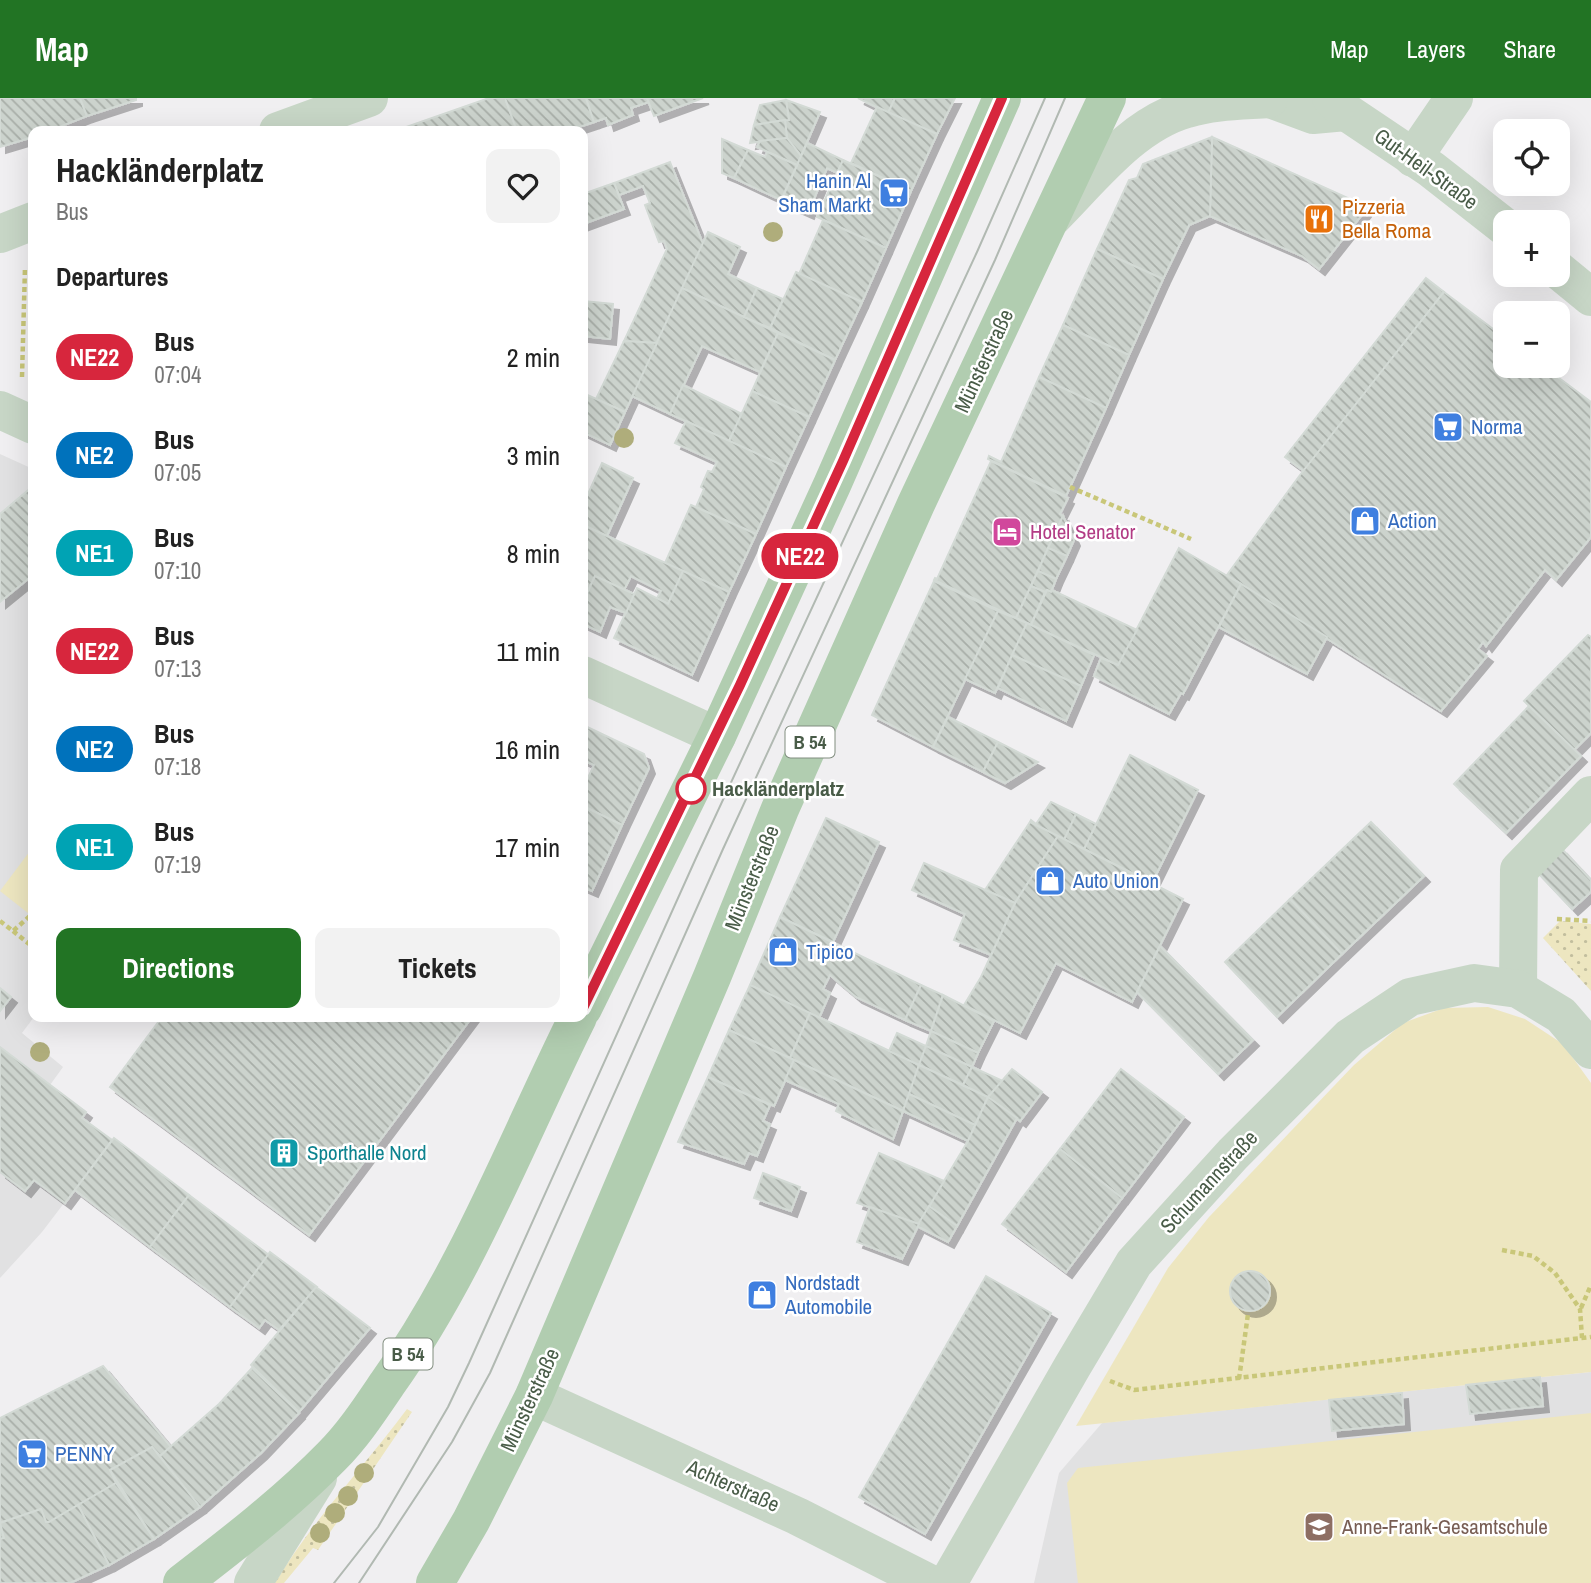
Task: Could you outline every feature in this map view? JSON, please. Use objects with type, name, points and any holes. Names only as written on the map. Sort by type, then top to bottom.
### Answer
[{"type":"main road","points":[[588,998],[717,736],[838,473],[1002,98]]},
{"type":"main road","name":"Münsterstraße","points":[[435,1583],[471,1521],[534,1396],[712,977],[780,809],[916,504],[1107,98]]},
{"type":"main road","name":"B 54","points":[[182,1583],[256,1525],[332,1456],[359,1424],[425,1328],[461,1261],[576,1022]]},
{"type":"street","points":[[292,126],[369,98]]},
{"type":"street","name":"Gut-Heil-Straße","points":[[1049,221],[1136,134],[1169,115],[1189,108],[1268,98],[1313,115],[1339,105],[1493,218]]},
{"type":"street","points":[[1422,164],[1454,98]]},
{"type":"street","points":[[1570,280],[1591,297]]},
{"type":"street","points":[[588,677],[717,736]]},
{"type":"street","points":[[1518,989],[1519,870],[1591,795]]},
{"type":"street","name":"Schumannstraße","points":[[948,1583],[1134,1263],[1233,1154],[1350,1037],[1410,997],[1474,983],[1518,989],[1561,1015],[1591,1050]]},
{"type":"street","name":"Achterstraße","points":[[534,1396],[797,1516],[929,1583]]},
{"type":"street","points":[[253,1583],[332,1456]]},
{"type":"path","points":[[18,418],[20,226]]},
{"type":"path","points":[[1070,487],[1191,539]]},
{"type":"path","points":[[13,931],[28,918]]},
{"type":"path","points":[[0,921],[28,943]]},
{"type":"path","points":[[1503,1250],[1533,1256],[1555,1273],[1580,1309]]},
{"type":"path","points":[[1582,1338],[1580,1309],[1591,1284]]},
{"type":"path","points":[[1239,1379],[1248,1314]]},
{"type":"path","points":[[1072,1367],[1134,1390],[1591,1337]]},
{"type":"shaded area","points":[[0,454],[28,467],[28,1022],[30,1022],[22,1033],[63,1067],[50,1085],[86,1112],[82,1118],[112,1140],[42,1232],[0,1278]]},
{"type":"shaded area","points":[[28,854],[28,913],[0,891]]},
{"type":"shaded area","points":[[1560,921],[1591,924],[1591,991],[1543,938]]},
{"type":"shaded area","points":[[1488,1007],[1525,1019],[1563,1044],[1591,1083],[1591,1372],[1076,1426],[1168,1268],[1209,1217],[1354,1065],[1403,1023],[1444,1008]]},
{"type":"shaded area","name":"Anne-Frank-Gesamtschule","points":[[1591,1372],[1591,1583],[1034,1583],[1059,1473],[1102,1423]]},
{"type":"shaded area","points":[[407,1409],[412,1412],[318,1550],[313,1548],[284,1583],[275,1583],[322,1516]]},
{"type":"shaded area","name":"Anne-Frank-Gesamtschule","points":[[1591,1413],[1591,1583],[1078,1583],[1067,1483],[1078,1468]]},
{"type":"building","points":[[0,98],[80,98],[87,116],[62,126],[28,126],[28,139],[0,147]]},
{"type":"building","points":[[80,98],[136,98],[136,100],[87,116]]},
{"type":"building","points":[[489,98],[505,98],[515,126],[409,126]]},
{"type":"building","points":[[505,98],[586,98],[594,122],[582,126],[515,126]]},
{"type":"building","points":[[586,98],[647,98],[649,102],[631,108],[633,115],[608,125],[606,118],[594,122]]},
{"type":"building","points":[[647,98],[703,98],[654,116]]},
{"type":"building","points":[[858,98],[895,98],[888,113]]},
{"type":"building","points":[[895,98],[955,98],[937,134],[888,113]]},
{"type":"building","points":[[786,100],[820,112],[801,156],[787,138],[785,120],[789,120]]},
{"type":"building","points":[[786,100],[789,120],[754,125],[760,105]]},
{"type":"building","points":[[877,107],[937,134],[911,191],[851,163]]},
{"type":"building","points":[[785,120],[787,138],[750,143],[754,125]]},
{"type":"building","points":[[1212,137],[1348,198],[1365,211],[1319,269],[1302,256],[1210,216]]},
{"type":"building","points":[[1212,137],[1210,216],[1189,225],[1163,279],[1097,249],[1129,180],[1137,178],[1143,164]]},
{"type":"building","points":[[787,138],[801,156],[797,165],[757,147],[760,141]]},
{"type":"building","points":[[722,139],[748,150],[734,178],[722,173]]},
{"type":"building","points":[[807,143],[843,160],[837,173],[827,168],[808,213],[781,201]]},
{"type":"building","points":[[748,150],[765,157],[767,152],[797,165],[781,200],[734,178]]},
{"type":"building","points":[[843,160],[911,191],[886,248],[817,217]]},
{"type":"building","points":[[670,162],[703,244],[657,343],[624,341],[667,249],[664,241],[659,242],[645,205],[650,203],[643,186],[619,195],[614,183]]},
{"type":"building","points":[[614,183],[624,209],[588,222],[588,192]]},
{"type":"building","points":[[823,220],[886,248],[862,302],[799,274]]},
{"type":"building","points":[[708,232],[740,247],[728,274],[757,288],[744,317],[682,288]]},
{"type":"building","points":[[1097,249],[1163,279],[1129,355],[1063,325]]},
{"type":"building","points":[[796,272],[862,302],[835,360],[770,328]]},
{"type":"building","points":[[1426,278],[1444,292],[1304,471],[1285,457]]},
{"type":"building","points":[[682,288],[778,333],[760,372],[702,346],[670,414],[632,396]]},
{"type":"building","points":[[757,288],[783,299],[770,328],[744,317]]},
{"type":"building","points":[[1444,292],[1493,329],[1493,378],[1559,378],[1591,402],[1591,537],[1556,580],[1545,570],[1486,646],[1483,642],[1478,649],[1487,656],[1441,711],[1227,575],[1300,475]]},
{"type":"building","points":[[588,302],[613,304],[610,339],[588,337]]},
{"type":"building","points":[[1063,325],[1129,355],[1106,408],[1039,377]]},
{"type":"building","points":[[778,333],[835,360],[809,417],[752,391]]},
{"type":"building","points":[[624,341],[657,343],[625,412],[596,399]]},
{"type":"building","points":[[1039,377],[1106,408],[1066,496],[988,459],[989,456],[1001,462]]},
{"type":"building","points":[[683,385],[742,414],[729,441],[670,414]]},
{"type":"building","points":[[752,391],[809,417],[786,467],[729,441]]},
{"type":"building","points":[[588,395],[625,412],[610,445],[588,434]]},
{"type":"building","points":[[686,421],[786,467],[756,534],[696,507],[708,471],[712,472],[717,462],[675,443]]},
{"type":"building","name":"Hotel Senator","points":[[991,461],[1068,498],[1060,514],[1063,516],[1016,618],[934,580],[937,579]]},
{"type":"building","points":[[602,463],[633,478],[607,536],[588,527],[588,494]]},
{"type":"building","points":[[28,490],[28,579],[0,602],[0,514]]},
{"type":"building","points":[[691,505],[756,534],[729,592],[665,563]]},
{"type":"building","points":[[1063,516],[1074,540],[1067,556],[1048,548]]},
{"type":"building","points":[[588,527],[683,571],[668,604],[657,598],[661,591],[631,576],[624,590],[595,576],[588,591]]},
{"type":"building","points":[[1048,548],[1067,556],[1056,579],[1038,571]]},
{"type":"building","points":[[1179,548],[1241,584],[1183,694],[1181,693],[1169,714],[1094,676],[1101,658],[1118,665]]},
{"type":"building","points":[[683,571],[729,592],[692,675],[614,638],[637,588],[668,604]]},
{"type":"building","points":[[1038,571],[1056,579],[1051,592],[1031,586]]},
{"type":"building","points":[[595,576],[634,594],[626,613],[610,607],[600,632],[588,626],[588,591]]},
{"type":"building","points":[[934,581],[998,611],[933,747],[872,715]]},
{"type":"building","points":[[1241,584],[1327,637],[1307,674],[1219,627]]},
{"type":"building","points":[[1031,586],[1045,592],[1031,625],[1016,618]]},
{"type":"building","points":[[1047,590],[1137,630],[1118,665],[1031,625]]},
{"type":"building","points":[[998,611],[1027,623],[995,693],[965,679]]},
{"type":"building","points":[[1027,623],[1094,655],[1081,686],[1012,655]]},
{"type":"building","points":[[1588,635],[1591,637],[1591,733],[1574,750],[1524,701]]},
{"type":"building","points":[[1012,655],[1081,686],[1066,721],[998,688]]},
{"type":"building","points":[[1529,706],[1581,756],[1506,833],[1454,784]]},
{"type":"building","points":[[948,717],[998,742],[983,772],[933,747]]},
{"type":"building","points":[[588,727],[644,754],[649,768],[622,825],[588,808],[588,778],[594,765],[588,762]]},
{"type":"building","points":[[998,742],[1038,762],[1005,783],[983,772]]},
{"type":"building","points":[[1130,755],[1198,790],[1152,883],[1084,849]]},
{"type":"building","points":[[1051,802],[1076,814],[1064,840],[1030,822],[1031,820],[1036,824]]},
{"type":"building","points":[[588,808],[622,825],[592,891],[588,889]]},
{"type":"building","points":[[1076,814],[1096,824],[1084,849],[1064,840]]},
{"type":"building","points":[[826,818],[879,842],[833,942],[780,917]]},
{"type":"building","points":[[1030,822],[1058,836],[1015,903],[985,890]]},
{"type":"building","points":[[1371,822],[1424,876],[1342,954],[1290,899]]},
{"type":"building","points":[[1058,836],[1183,899],[1132,1002],[1056,963],[1020,1033],[964,1005],[981,977],[1015,903]]},
{"type":"building","points":[[1561,848],[1591,880],[1591,892],[1572,909],[1537,872]]},
{"type":"building","points":[[924,863],[1015,903],[991,955],[954,940],[965,914],[912,890]]},
{"type":"building","points":[[1290,899],[1342,954],[1277,1017],[1225,962]]},
{"type":"building","points":[[780,917],[921,985],[905,1020],[856,997],[830,975],[823,989],[830,993],[819,1018],[750,985]]},
{"type":"building","points":[[1160,946],[1253,1040],[1218,1074],[1137,992]]},
{"type":"building","points":[[750,985],[810,1013],[790,1058],[729,1030]]},
{"type":"building","points":[[921,985],[943,995],[931,1031],[905,1020]]},
{"type":"building","points":[[0,988],[11,997],[0,1011]]},
{"type":"building","points":[[943,995],[994,1021],[978,1053],[931,1031]]},
{"type":"building","points":[[810,1013],[919,1065],[903,1111],[790,1058]]},
{"type":"building","name":"Sporthalle Nord","points":[[158,1022],[468,1022],[309,1235],[110,1087]]},
{"type":"building","points":[[729,1030],[794,1060],[774,1106],[708,1077]]},
{"type":"building","points":[[931,1031],[978,1053],[972,1067],[926,1046]]},
{"type":"building","points":[[897,1033],[926,1046],[919,1065],[889,1051]]},
{"type":"building","points":[[926,1046],[972,1067],[963,1085],[919,1065]]},
{"type":"building","points":[[0,1047],[86,1112],[82,1118],[112,1140],[65,1203],[34,1180],[25,1191],[0,1172]]},
{"type":"building","points":[[794,1060],[903,1111],[893,1139],[836,1111],[839,1104],[785,1080]]},
{"type":"building","points":[[919,1065],[988,1097],[975,1125],[909,1094]]},
{"type":"building","points":[[972,1067],[1003,1081],[988,1097],[963,1085]]},
{"type":"building","points":[[1012,1069],[1042,1092],[1020,1121],[988,1097]]},
{"type":"building","points":[[1121,1069],[1184,1117],[1122,1198],[1060,1149]]},
{"type":"building","points":[[708,1077],[770,1105],[763,1121],[770,1124],[757,1156],[749,1153],[744,1164],[678,1142]]},
{"type":"building","points":[[909,1094],[975,1125],[968,1141],[903,1111]]},
{"type":"building","points":[[988,1097],[1017,1118],[957,1226],[929,1206],[968,1141]]},
{"type":"building","points":[[114,1138],[189,1195],[150,1247],[75,1190]]},
{"type":"building","points":[[1060,1149],[1122,1198],[1066,1272],[1002,1224]]},
{"type":"building","points":[[879,1153],[944,1181],[919,1224],[857,1203]]},
{"type":"building","points":[[763,1173],[800,1187],[791,1211],[754,1198]]},
{"type":"building","points":[[189,1195],[269,1255],[230,1307],[150,1247]]},
{"type":"building","points":[[929,1206],[957,1226],[948,1242],[917,1226]]},
{"type":"building","points":[[870,1207],[919,1224],[902,1259],[857,1242]]},
{"type":"building","points":[[270,1252],[317,1287],[279,1330],[265,1320],[259,1328],[230,1307]]},
{"type":"building","points":[[1250,1271],[1258,1272],[1264,1277],[1269,1283],[1269,1299],[1264,1305],[1258,1310],[1250,1311],[1242,1310],[1236,1305],[1231,1299],[1230,1291],[1231,1283],[1236,1277],[1242,1272]]},
{"type":"building","points":[[986,1276],[1051,1313],[925,1534],[859,1497]]},
{"type":"building","points":[[316,1287],[370,1328],[299,1412],[251,1365]]},
{"type":"building","points":[[103,1366],[171,1447],[160,1456],[152,1447],[110,1470],[116,1483],[49,1522],[46,1522],[41,1509],[0,1523],[0,1418]]},
{"type":"building","points":[[252,1368],[299,1413],[261,1453],[200,1507],[160,1456],[219,1404]]},
{"type":"building","points":[[1540,1377],[1543,1406],[1470,1414],[1466,1385]]},
{"type":"building","points":[[1402,1393],[1404,1424],[1332,1431],[1329,1400]]},
{"type":"building","points":[[152,1447],[200,1507],[154,1539],[110,1470]]},
{"type":"building","points":[[116,1483],[154,1539],[109,1565],[78,1505]]},
{"type":"building","points":[[78,1505],[109,1565],[70,1583],[0,1583],[0,1539],[4,1538],[0,1523],[41,1509],[46,1522],[49,1522]]},
{"type":"building","points":[[0,1523],[4,1538],[0,1539]]},
{"type":"tram line","points":[[334,1583],[378,1527],[448,1407],[696,858],[977,252],[1045,98]]},
{"type":"tram line","points":[[359,1583],[452,1442],[490,1373],[723,849],[995,260],[1065,98]]},
{"type":"bus line","name":"NE22","points":[[588,998],[717,736],[843,461],[1002,98]]},
{"type":"place","name":"Hanin Al Sham Markt","points":[[894,193]]},
{"type":"place","name":"Pizzeria Bella Roma","points":[[1319,219]]},
{"type":"place","name":"Norma","points":[[1448,427]]},
{"type":"place","name":"Action","points":[[1365,521]]},
{"type":"place","name":"Hotel Senator","points":[[1007,532]]},
{"type":"place","name":"Hackländerplatz","points":[[691,789]]},
{"type":"place","name":"Auto Union","points":[[1050,881]]},
{"type":"place","name":"Tipico","points":[[783,952]]},
{"type":"place","name":"Sporthalle Nord","points":[[284,1153]]},
{"type":"place","name":"Nordstadt Automobile","points":[[762,1295]]},
{"type":"place","name":"PENNY","points":[[32,1454]]},
{"type":"place","name":"Anne-Frank-Gesamtschule","points":[[1319,1527]]}]
